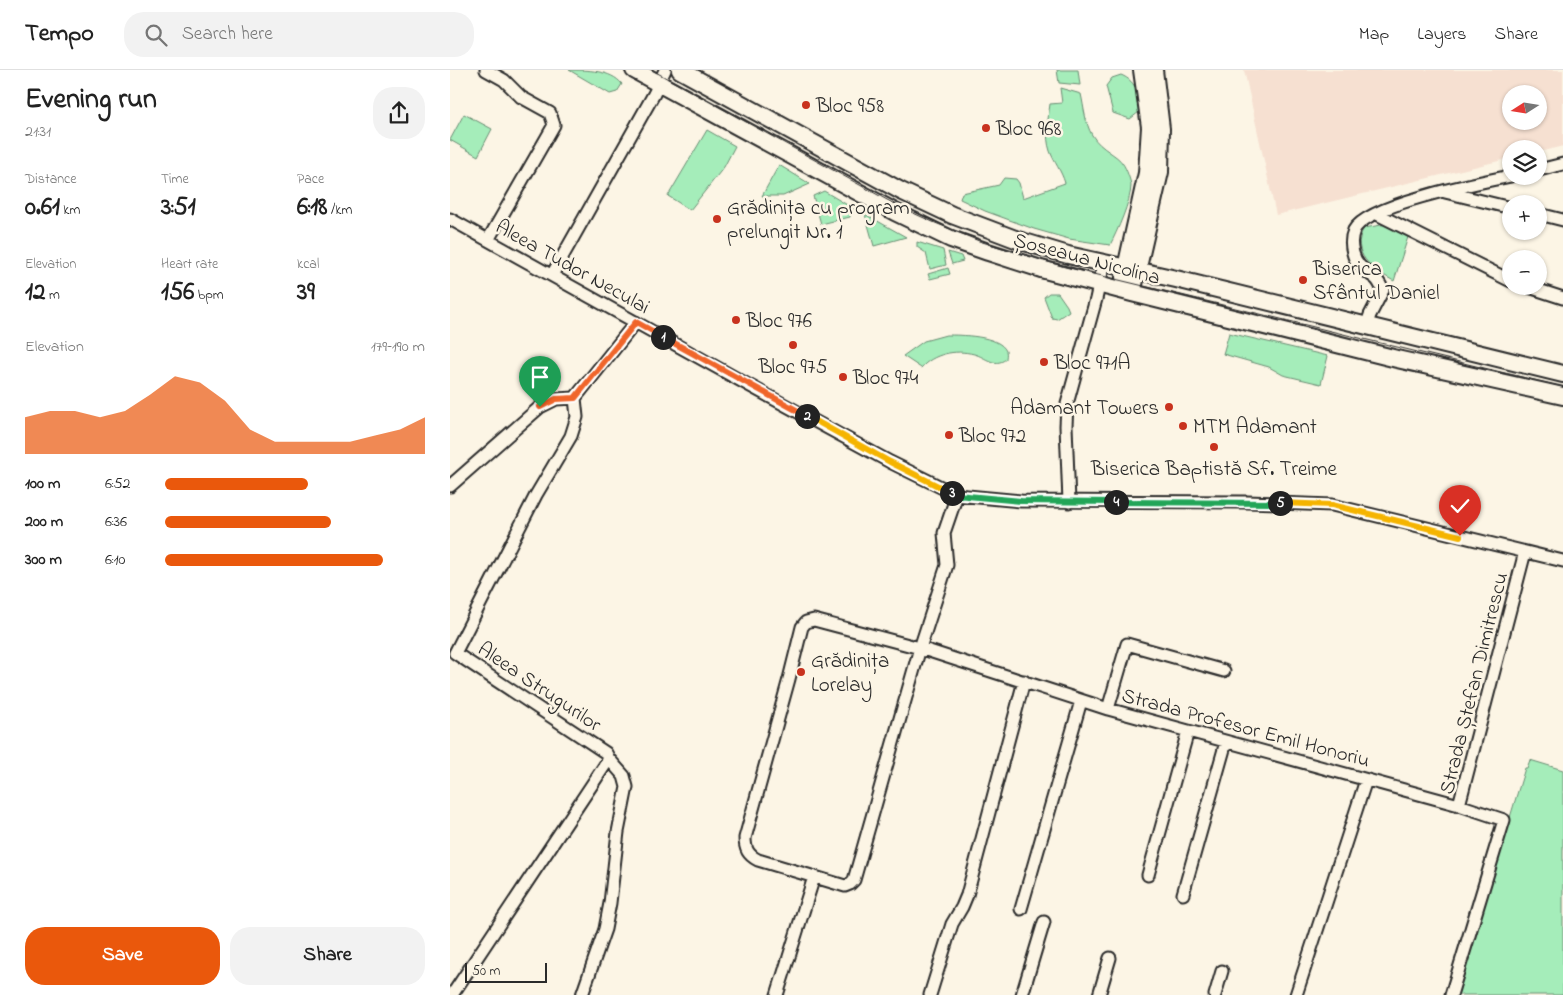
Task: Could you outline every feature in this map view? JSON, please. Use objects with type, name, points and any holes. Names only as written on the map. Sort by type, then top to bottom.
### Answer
[{"type":"main road","name":"Șoseaua Nicolina","points":[[634,70],[662,77],[870,199],[934,231],[1013,261],[1398,359],[1563,396]]},
{"type":"main road","name":"Șoseaua Nicolina","points":[[680,70],[901,191],[931,206],[1018,240],[1104,263],[1563,374]]},
{"type":"main road","points":[[1132,269],[1148,163],[1150,127],[1142,70]]},
{"type":"main road","points":[[1126,291],[1160,172],[1162,129],[1154,70]]},
{"type":"street","points":[[486,70],[504,80],[521,97],[550,113],[554,125],[488,240]]},
{"type":"street","points":[[552,276],[662,77]]},
{"type":"street","points":[[1547,168],[1563,164]]},
{"type":"street","points":[[1366,326],[1383,290],[1376,278],[1367,274],[1359,266],[1353,254],[1351,241],[1354,230],[1361,222],[1411,200],[1440,191],[1502,178]]},
{"type":"street","points":[[1440,191],[1502,206]]},
{"type":"street","points":[[1377,214],[1502,276]]},
{"type":"street","points":[[1547,216],[1563,220]]},
{"type":"street","name":"Aleea Tudor Neculai","points":[[450,219],[890,462],[957,495],[1021,501],[1247,502],[1332,505],[1563,561]]},
{"type":"street","points":[[1070,502],[1066,426],[1067,404],[1104,263]]},
{"type":"street","points":[[1547,293],[1563,298]]},
{"type":"street","points":[[450,486],[540,407],[556,399],[575,398],[636,322]]},
{"type":"street","name":"Aleea Strugurilor","points":[[452,995],[609,759],[606,753],[453,658],[536,495],[571,436],[577,417],[575,398]]},
{"type":"street","points":[[777,995],[814,877],[845,886],[850,884],[855,876],[920,648],[947,566],[944,533],[957,495]]},
{"type":"street","name":"Strada Ștefan Dimitrescu","points":[[1451,995],[1504,820],[1459,805],[1525,552]]},
{"type":"street","name":"Strada Profesor Emil Honoriu","points":[[814,877],[758,860],[748,853],[745,846],[745,838],[790,678],[802,627],[810,620],[920,648],[1108,709],[1459,805]]},
{"type":"street","points":[[1108,709],[1127,644],[1224,671]]},
{"type":"street","points":[[930,995],[952,924],[967,895],[1024,681]]},
{"type":"street","points":[[1021,909],[1081,701]]},
{"type":"street","points":[[1148,875],[1188,731]]},
{"type":"street","points":[[1183,894],[1226,742]]},
{"type":"street","points":[[582,995],[605,928],[610,903],[618,832],[627,787],[624,776],[609,759]]},
{"type":"street","points":[[1296,995],[1366,780]]},
{"type":"street","points":[[1022,995],[1044,922]]},
{"type":"street","points":[[1099,995],[1110,958]]},
{"type":"street","points":[[1215,995],[1222,970]]},
{"type":"shaded area","points":[[1244,70],[1563,70],[1563,146],[1547,150],[1547,140],[1502,140],[1502,160],[1276,215]]},
{"type":"green space","points":[[569,70],[605,73],[622,84],[617,92],[610,94]]},
{"type":"green space","points":[[1057,70],[1078,70],[1080,85],[1059,83]]},
{"type":"green space","points":[[1121,75],[1131,81],[1136,90],[1139,112],[1130,119],[1113,113],[1106,86],[1112,78]]},
{"type":"green space","points":[[1060,88],[1081,94],[1086,120],[1092,135],[1120,160],[1126,168],[1131,186],[1129,199],[1110,245],[1069,239],[1034,229],[985,211],[960,199],[962,193],[999,185],[1004,178],[1016,179],[1023,198],[1065,183],[1050,151],[1047,133],[1050,104],[1062,103]]},
{"type":"green space","points":[[464,114],[492,129],[478,156],[450,140]]},
{"type":"green space","points":[[707,130],[735,146],[724,167],[690,210],[668,196]]},
{"type":"green space","points":[[779,165],[810,184],[783,196],[762,196]]},
{"type":"green space","points":[[824,191],[854,209],[850,217],[821,224],[813,196]]},
{"type":"green space","points":[[865,214],[906,237],[874,246]]},
{"type":"green space","points":[[1387,224],[1408,237],[1394,281],[1371,266],[1361,253],[1359,245],[1364,228]]},
{"type":"green space","points":[[917,242],[943,250],[946,265],[930,269],[926,253],[917,247]]},
{"type":"green space","points":[[948,252],[961,256],[963,261],[952,264]]},
{"type":"green space","points":[[948,268],[950,274],[930,279],[928,274]]},
{"type":"green space","points":[[1049,293],[1058,293],[1069,311],[1057,319],[1052,318],[1044,297]]},
{"type":"green space","points":[[1229,333],[1328,356],[1321,384],[1283,375],[1269,367],[1223,354]]},
{"type":"green space","points":[[946,335],[979,337],[996,342],[1006,351],[1006,359],[994,362],[974,354],[959,352],[938,356],[921,368],[903,356],[924,341]]},
{"type":"green space","points":[[1530,760],[1563,770],[1563,995],[1456,995],[1525,768],[1527,768]]},
{"type":"tram line","points":[[652,70],[898,206],[979,241],[1065,267],[1563,387]]},
{"type":"place","name":"Bloc 958","points":[[806,105]]},
{"type":"place","name":"Bloc 968","points":[[986,128]]},
{"type":"place","name":"Grădinița cu program prelungit Nr. 1","points":[[717,219]]},
{"type":"place","name":"Biserica Sfântul Daniel","points":[[1303,280]]},
{"type":"place","name":"Bloc 976","points":[[736,320]]},
{"type":"place","name":"Bloc 975","points":[[793,345]]},
{"type":"place","name":"Bloc 971A","points":[[1044,362]]},
{"type":"place","name":"Bloc 974","points":[[843,377]]},
{"type":"place","name":"Adamant Towers","points":[[1169,407]]},
{"type":"place","name":"MTM Adamant","points":[[1183,426]]},
{"type":"place","name":"Bloc 972","points":[[949,435]]},
{"type":"place","name":"Biserica Baptistă Sf. Treime","points":[[1214,447]]},
{"type":"place","name":"Grădinița Lorelay","points":[[801,672]]},
{"type":"route","points":[[540,407],[556,399],[564,397],[575,398],[636,322],[752,388],[890,462],[957,495],[1021,501],[1247,502],[1332,505],[1460,536]]}]
